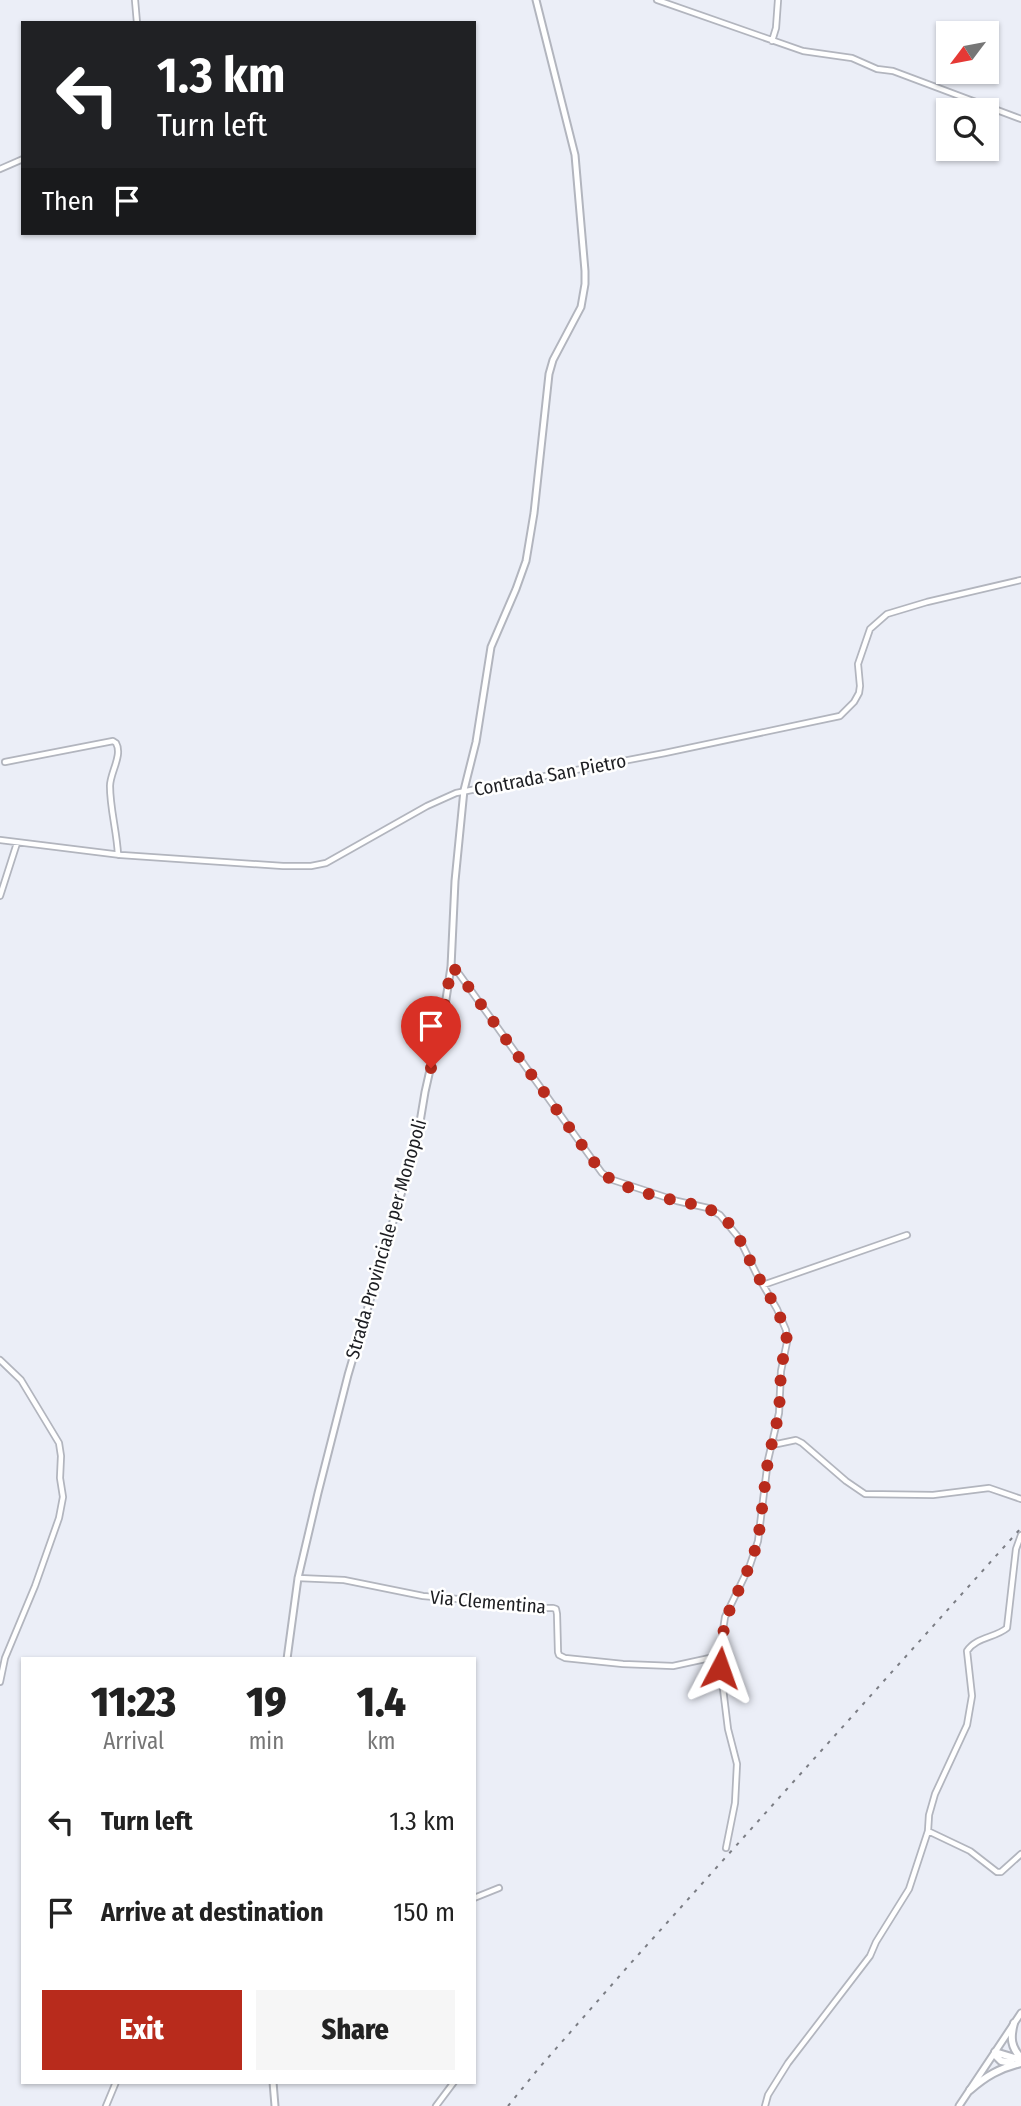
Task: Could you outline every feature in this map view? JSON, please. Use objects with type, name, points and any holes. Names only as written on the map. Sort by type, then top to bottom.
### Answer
[{"type":"main road","points":[[1014,2023],[1012,2045],[1021,2060]]},
{"type":"main road","points":[[995,2052],[1001,2061],[1021,2060]]},
{"type":"main road","points":[[970,2090],[985,2076],[1021,2060]]},
{"type":"street","points":[[135,0],[137,21]]},
{"type":"street","name":"Strada Provinciale per Monopoli","points":[[287,1657],[298,1578],[348,1375],[417,1140],[451,967],[455,881],[464,790],[477,742],[491,647],[526,561],[549,374],[553,360],[581,307],[585,284],[575,155],[536,0]]},
{"type":"street","points":[[657,0],[810,53],[852,58],[877,69],[893,71],[1021,119]]},
{"type":"street","points":[[772,41],[778,0]]},
{"type":"street","points":[[0,169],[21,160]]},
{"type":"street","name":"Contrada San Pietro","points":[[0,840],[118,855],[283,866],[326,863],[427,806],[464,790],[469,792],[836,718],[846,712],[859,693],[857,669],[866,641],[873,625],[887,614],[1021,580]]},
{"type":"street","points":[[5,762],[113,741],[116,743],[119,749],[110,786],[118,855]]},
{"type":"street","points":[[0,896],[17,843]]},
{"type":"street","points":[[451,967],[457,971],[602,1173],[613,1181],[708,1208],[726,1220],[737,1234],[777,1309],[787,1335],[781,1371],[779,1413],[772,1440],[756,1549],[726,1618],[719,1656],[737,1773],[735,1803],[726,1848]]},
{"type":"street","points":[[764,1285],[907,1235]]},
{"type":"street","points":[[0,1360],[21,1380],[59,1443],[63,1497],[59,1518],[35,1586],[5,1658],[0,1682]]},
{"type":"street","points":[[772,1440],[777,1444],[796,1440],[802,1443],[864,1494],[933,1496],[989,1488],[1021,1499]]},
{"type":"street","points":[[765,2106],[768,2095],[788,2063],[870,1956],[909,1889],[928,1831],[935,1794],[960,1743],[971,1710],[967,1651],[972,1643],[1007,1628],[1016,1549],[1021,1535]]},
{"type":"street","name":"Via Clementina","points":[[298,1578],[344,1580],[423,1596],[481,1601],[520,1608],[556,1609],[558,1652],[565,1658],[673,1666],[719,1656]]},
{"type":"street","points":[[928,1831],[970,1851],[997,1872],[1001,1872],[1021,1854]]},
{"type":"street","points":[[476,1897],[499,1888]]},
{"type":"street","points":[[959,2106],[1021,2013]]},
{"type":"street","points":[[106,2106],[116,2084]]},
{"type":"street","points":[[273,2084],[275,2106]]},
{"type":"street","points":[[436,2106],[452,2084]]},
{"type":"railway","points":[[508,2106],[630,1964],[1021,1528]]},
{"type":"route","points":[[431,1068],[451,967],[457,971],[602,1173],[613,1181],[714,1211],[726,1220],[737,1234],[756,1273],[770,1294],[787,1335],[781,1371],[778,1423],[768,1460],[756,1549],[726,1618],[719,1656],[720,1668]]}]
